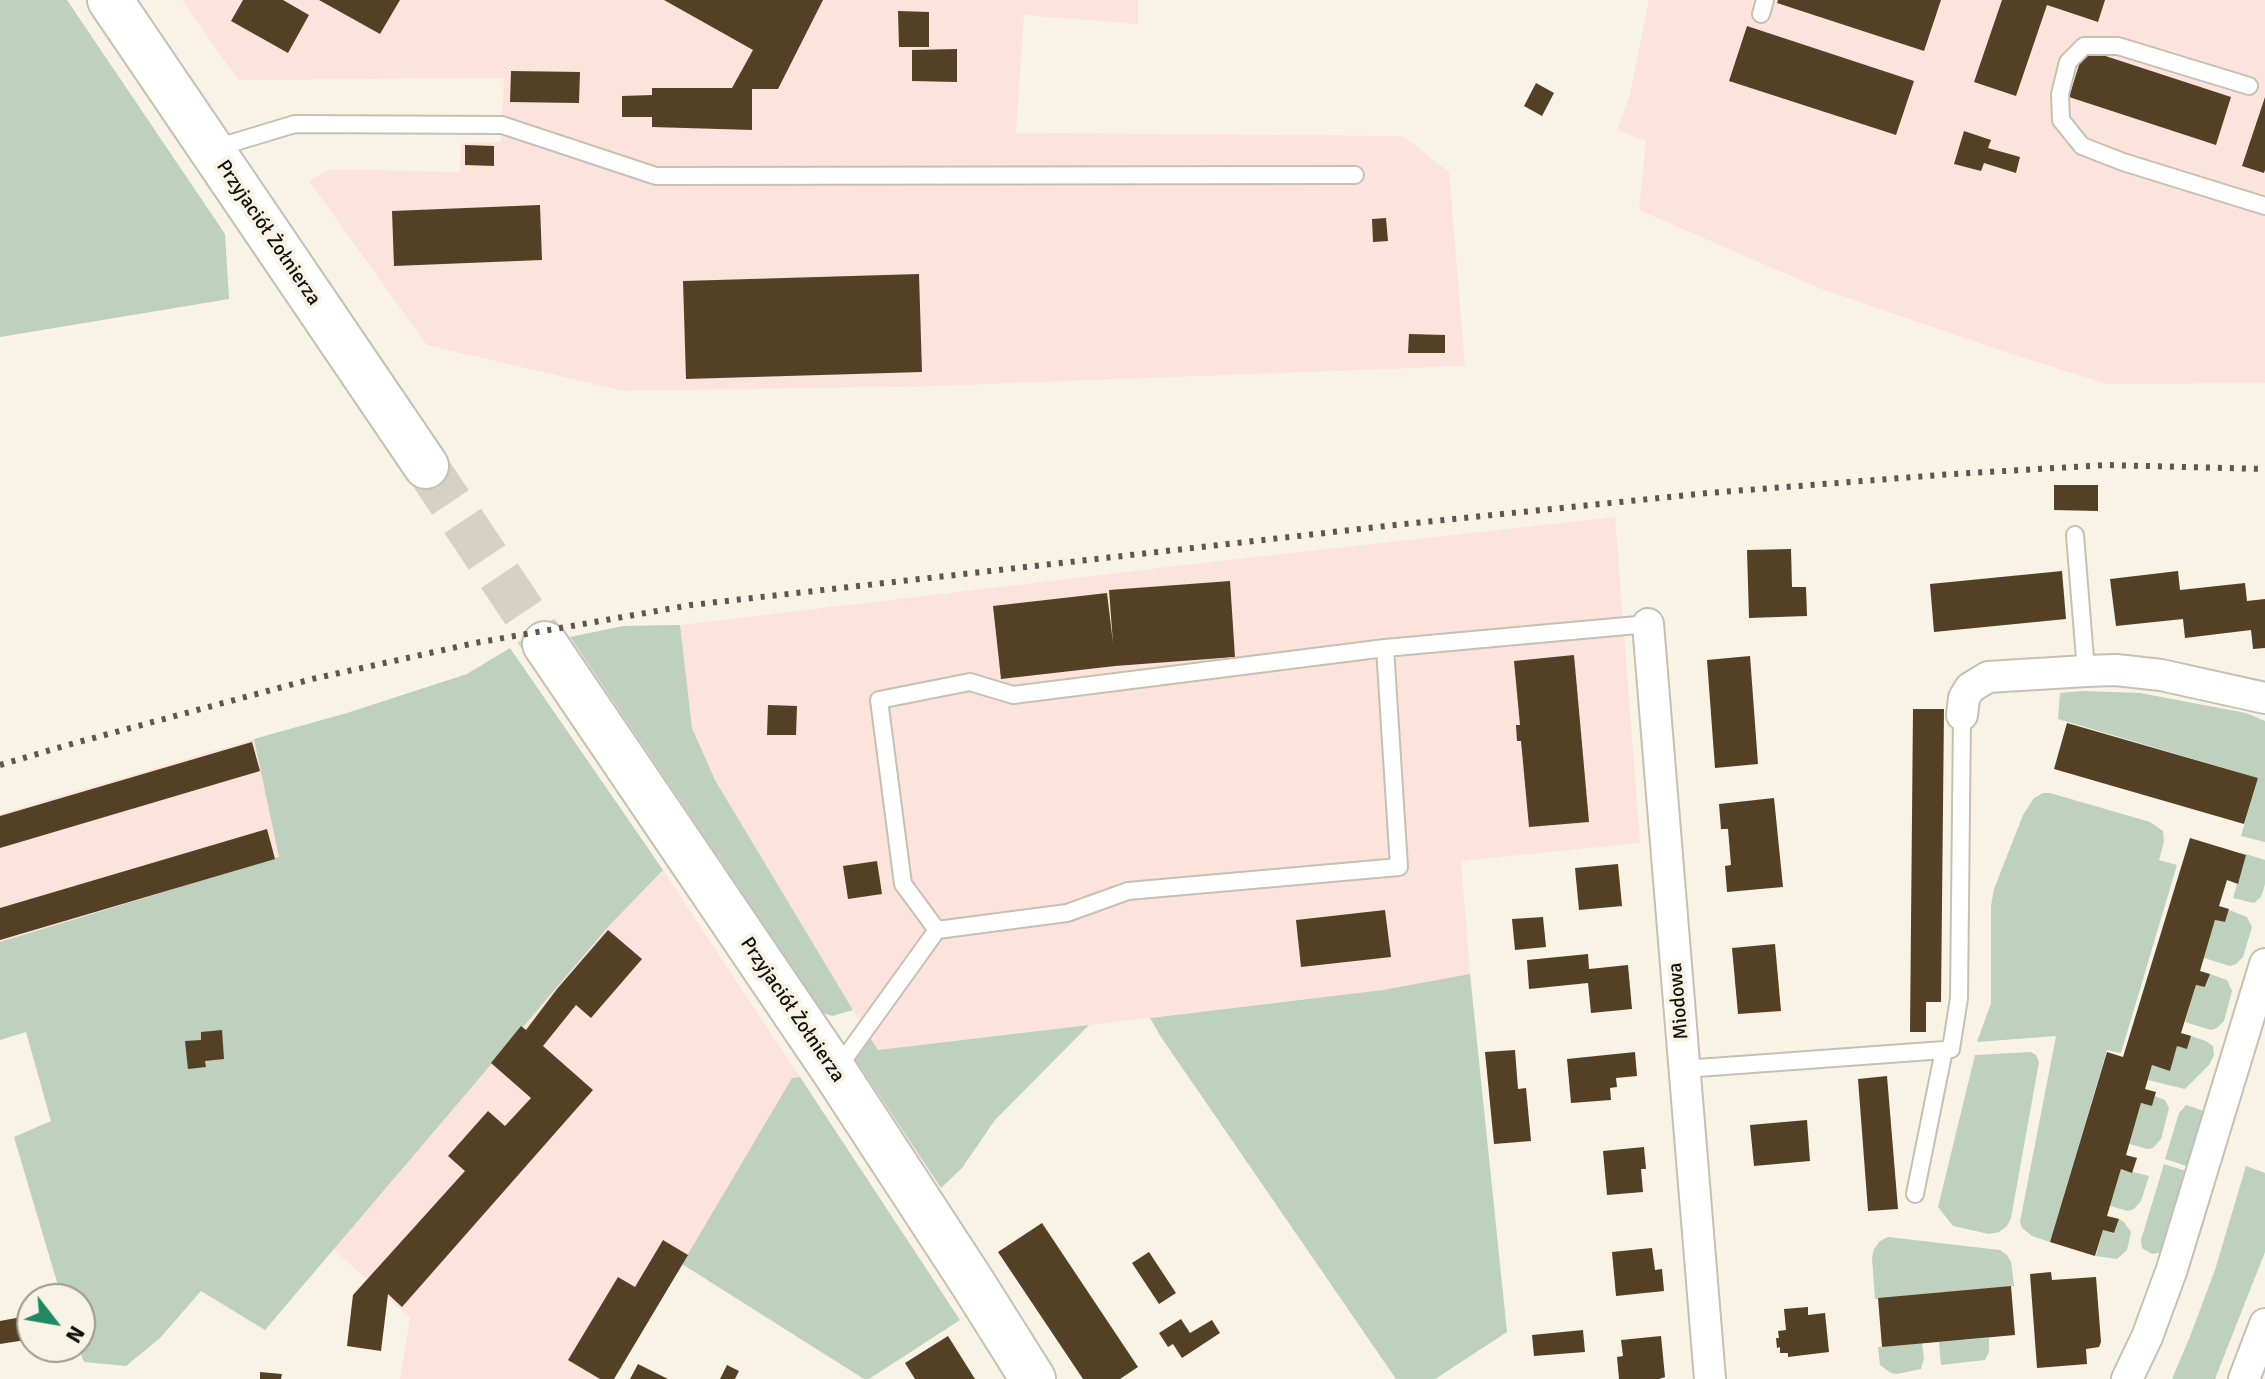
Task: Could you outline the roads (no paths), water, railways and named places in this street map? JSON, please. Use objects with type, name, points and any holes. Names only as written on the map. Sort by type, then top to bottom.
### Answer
[{"type":"main road","name":"Przyjaciół Żołnierza","points":[[110,0],[426,466]]},
{"type":"main road","name":"Przyjaciół Żołnierza","points":[[545,644],[835,1072],[1033,1379]]},
{"type":"street","name":"Miodowa","points":[[1648,624],[1710,1379]]},
{"type":"street","points":[[1962,715],[1964,698],[1970,688],[1988,677],[2086,671],[2116,670],[2161,675],[2265,698]]},
{"type":"street","points":[[2127,1379],[2172,1269],[2265,964]]},
{"type":"street","points":[[2244,1379],[2265,1324]]},
{"type":"lane","points":[[2249,86],[2118,46],[2084,46],[2068,62],[2060,94],[2061,120],[2082,146],[2123,162],[2265,206]]},
{"type":"lane","points":[[210,150],[295,124],[502,125],[656,176],[1355,175]]},
{"type":"lane","points":[[2075,535],[2086,671]]},
{"type":"lane","points":[[937,930],[903,884],[879,700],[970,682],[1013,695],[1385,648],[1648,624]]},
{"type":"lane","points":[[835,1072],[937,930],[1067,913],[1128,891],[1399,867],[1385,648]]},
{"type":"lane","points":[[1684,1069],[1951,1049],[1959,998],[1962,715]]},
{"type":"lane","points":[[1915,1194],[1944,1050]]},
{"type":"tunnel","points":[[426,466],[545,644]]},
{"type":"railway","points":[[0,765],[312,679],[475,643],[691,605],[1395,525],[1708,493],[2107,465],[2265,469]]}]
